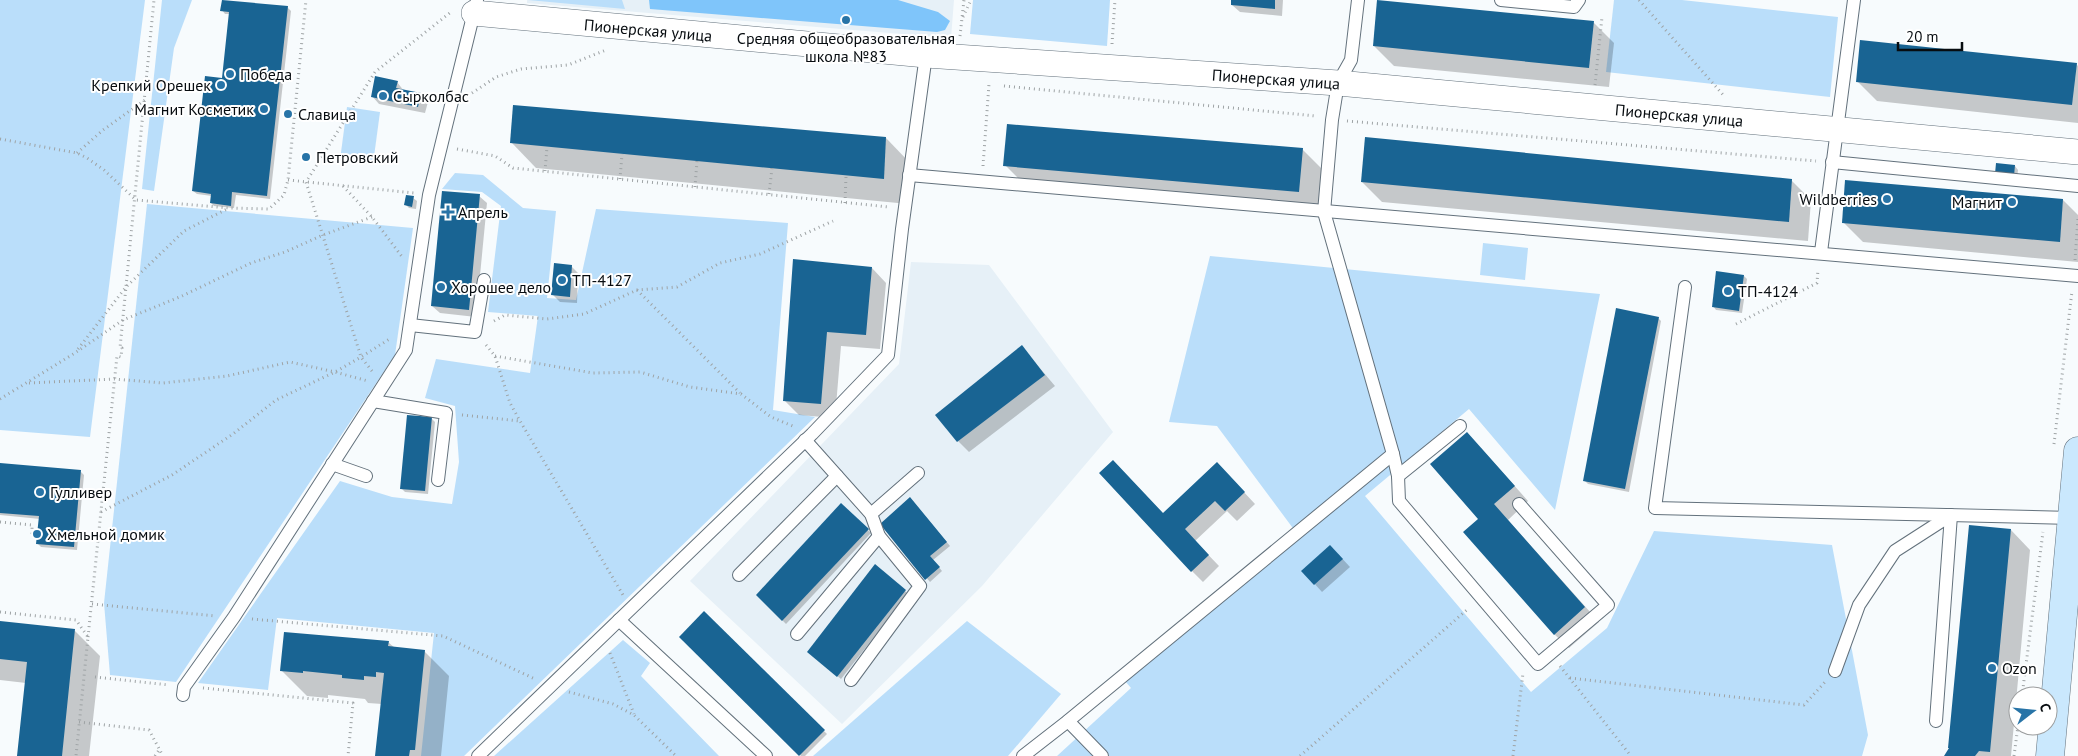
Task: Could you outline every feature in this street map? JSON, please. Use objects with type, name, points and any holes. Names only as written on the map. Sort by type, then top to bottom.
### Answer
[{"type":"street","name":"Пионерская улица","points":[[468,8],[926,55],[1338,83],[2078,152]]},
{"type":"street","points":[[2050,756],[2078,451]]},
{"type":"lane","points":[[1358,0],[1351,60],[1338,83],[1332,120],[1324,212],[1393,454],[1398,476],[1399,501],[1538,664],[1608,605],[1519,504]]},
{"type":"lane","points":[[1502,0],[1574,7],[1579,0]]},
{"type":"lane","points":[[1820,252],[1854,0]]},
{"type":"lane","points":[[184,691],[234,617],[406,350],[429,195],[468,8]]},
{"type":"lane","points":[[478,756],[808,437],[888,355],[909,175],[926,55]]},
{"type":"lane","points":[[1832,162],[2078,186]]},
{"type":"lane","points":[[909,175],[1324,212],[1820,252],[2076,276]]},
{"type":"lane","points":[[410,325],[475,332],[484,280]]},
{"type":"lane","points":[[1685,287],[1656,508],[2072,518]]},
{"type":"lane","points":[[373,401],[446,413],[438,480]]},
{"type":"lane","points":[[1398,476],[1460,426]]},
{"type":"lane","points":[[808,437],[837,476],[871,514],[879,536],[920,586],[851,680]]},
{"type":"lane","points":[[1023,756],[1068,722],[1393,454]]},
{"type":"lane","points":[[332,464],[366,476]]},
{"type":"lane","points":[[871,514],[918,473]]},
{"type":"lane","points":[[739,575],[837,476]]},
{"type":"lane","points":[[1835,671],[1859,605],[1895,551],[1952,515]]},
{"type":"lane","points":[[1936,721],[1952,515]]},
{"type":"lane","points":[[797,634],[879,536]]},
{"type":"lane","points":[[615,624],[766,756]]},
{"type":"lane","points":[[1068,722],[1102,756]]},
{"type":"path","points":[[76,756],[114,379],[117,356],[121,357],[154,0]]},
{"type":"path","points":[[0,139],[77,153],[104,170],[136,200],[229,208],[269,209],[284,195],[288,180],[306,0]]},
{"type":"path","points":[[959,39],[964,0]]},
{"type":"path","points":[[962,20],[971,0]]},
{"type":"path","points":[[1112,44],[1115,0]]},
{"type":"path","points":[[1639,0],[1731,103]]},
{"type":"path","points":[[383,386],[361,357],[306,182],[375,72],[468,8]]},
{"type":"path","points":[[1594,90],[1602,17]]},
{"type":"path","points":[[470,95],[496,77],[521,69],[568,65],[614,47],[604,46]]},
{"type":"path","points":[[980,83],[1316,116],[1332,120],[1832,162]]},
{"type":"path","points":[[983,167],[989,84]]},
{"type":"path","points":[[77,153],[103,130],[145,100]]},
{"type":"path","points":[[545,171],[547,147]]},
{"type":"path","points":[[457,148],[495,156],[513,168],[905,209]]},
{"type":"path","points":[[620,179],[622,154]]},
{"type":"path","points":[[695,187],[697,161]]},
{"type":"path","points":[[769,194],[772,168]]},
{"type":"path","points":[[845,202],[846,176]]},
{"type":"path","points":[[288,180],[429,195]]},
{"type":"path","points":[[343,186],[372,217],[418,276]]},
{"type":"path","points":[[75,353],[126,287],[184,231],[229,208]]},
{"type":"path","points":[[0,399],[28,384],[123,320],[182,296],[251,263],[286,252],[323,235],[372,217]]},
{"type":"path","points":[[2076,276],[2078,218]]},
{"type":"path","points":[[621,592],[520,422],[510,403],[495,356],[475,332],[505,315],[547,319],[584,314],[637,290],[677,287],[720,263],[760,254],[833,221]]},
{"type":"path","points":[[1736,324],[1817,284],[1820,252]]},
{"type":"path","points":[[637,290],[741,394],[771,417],[808,437]]},
{"type":"path","points":[[101,512],[172,475],[233,434],[276,400],[335,372],[410,325]]},
{"type":"path","points":[[495,356],[593,373],[640,372],[690,387],[741,394]]},
{"type":"path","points":[[28,384],[114,379],[163,383],[227,376],[290,362],[335,372],[383,386]]},
{"type":"path","points":[[446,413],[520,422]]},
{"type":"path","points":[[0,522],[32,525],[32,533],[37,534]]},
{"type":"path","points":[[1300,756],[1480,597]]},
{"type":"path","points":[[92,604],[443,636],[551,686],[613,704],[634,715],[676,756]]},
{"type":"path","points":[[0,612],[76,620],[88,637]]},
{"type":"path","points":[[615,624],[609,649],[634,715]]},
{"type":"path","points":[[1513,756],[1526,650]]},
{"type":"path","points":[[1550,654],[1631,756]]},
{"type":"path","points":[[1570,678],[1804,705],[1835,671]]},
{"type":"path","points":[[95,677],[184,691],[353,703],[348,756]]},
{"type":"path","points":[[79,722],[149,730],[163,756]]},
{"type":"path","points":[[2014,756],[2017,736]]},
{"type":"path","points":[[155,756],[159,750]]},
{"type":"shaded area","points":[[0,0],[145,0],[90,437],[0,430]]},
{"type":"shaded area","points":[[162,0],[192,0],[174,48],[154,191],[142,189]]},
{"type":"shaded area","name":"Средняя общеобразовательная школа №83","points":[[527,0],[954,0],[951,38],[527,3]]},
{"type":"shaded area","points":[[528,0],[622,0],[625,9]]},
{"type":"shaded area","name":"Средняя общеобразовательная школа №83","points":[[649,0],[898,0],[938,12],[950,21],[945,30],[937,32],[650,9]]},
{"type":"shaded area","points":[[973,0],[1110,0],[1107,46],[970,34]]},
{"type":"shaded area","points":[[1614,0],[1682,0],[1838,17],[1830,97],[1606,72]]},
{"type":"shaded area","points":[[347,107],[380,112],[373,164],[340,160]]},
{"type":"shaded area","points":[[455,173],[483,175],[523,208],[556,211],[547,298],[576,300],[596,209],[788,223],[773,410],[815,417],[464,756],[421,756],[434,633],[277,618],[268,690],[198,683],[340,481],[392,497],[452,504],[459,462],[455,406],[425,398],[436,359],[530,373],[538,316],[488,312],[501,206],[482,192],[442,189]]},
{"type":"shaded area","points":[[147,204],[413,228],[395,355],[176,682],[110,675],[104,603]]},
{"type":"shaded area","points":[[1483,243],[1528,248],[1525,280],[1480,275]]},
{"type":"shaded area","points":[[1210,256],[1600,294],[1555,510],[1469,409],[1365,496],[1531,692],[1607,628],[1654,531],[1832,545],[1868,735],[1862,756],[1057,756],[1131,688],[1125,681],[1298,535],[1217,426],[1169,422]]},
{"type":"shaded area","points":[[911,262],[989,265],[1113,432],[982,586],[842,724],[690,581],[899,364]]},
{"type":"shaded area","points":[[967,621],[1061,694],[1008,756],[813,756]]},
{"type":"shaded area","points":[[623,640],[650,663],[641,676],[719,756],[494,756]]},
{"type":"building","points":[[222,0],[288,6],[267,196],[232,192],[231,206],[210,203],[211,194],[192,191],[205,76],[222,78],[229,12],[220,11]]},
{"type":"building","points":[[1231,0],[1275,0],[1275,9],[1231,5]]},
{"type":"building","points":[[1377,0],[1594,21],[1589,68],[1373,46]]},
{"type":"building","points":[[1860,40],[2077,63],[2072,105],[1856,82]]},
{"type":"building","points":[[375,76],[398,81],[396,88],[421,93],[418,107],[371,97]]},
{"type":"building","points":[[513,105],[886,137],[884,179],[510,143]]},
{"type":"building","points":[[1007,124],[1303,148],[1299,192],[1003,166]]},
{"type":"building","points":[[1365,137],[1792,179],[1789,222],[1361,182]]},
{"type":"building","points":[[1996,163],[2015,165],[2014,176],[1995,174]]},
{"type":"building","points":[[1845,180],[2063,199],[2060,242],[1842,223]]},
{"type":"building","points":[[442,191],[480,194],[469,310],[431,306]]},
{"type":"building","points":[[406,195],[414,196],[412,207],[404,205]]},
{"type":"building","points":[[793,259],[872,267],[866,335],[827,332],[821,404],[783,401]]},
{"type":"building","name":"ТП-4127","points":[[554,263],[572,265],[570,297],[551,295]]},
{"type":"building","name":"ТП-4124","points":[[1716,271],[1744,275],[1739,311],[1712,307]]},
{"type":"building","points":[[1616,308],[1659,317],[1625,489],[1583,481]]},
{"type":"building","points":[[1022,345],[1045,375],[957,442],[935,415]]},
{"type":"building","points":[[407,415],[432,417],[425,491],[400,489]]},
{"type":"building","points":[[1467,432],[1515,486],[1494,504],[1585,607],[1554,635],[1463,532],[1478,519],[1430,464]]},
{"type":"building","points":[[1113,460],[1163,513],[1217,462],[1245,492],[1225,511],[1215,501],[1185,529],[1209,555],[1191,572],[1099,473]]},
{"type":"building","name":"Гулливер","points":[[0,463],[81,470],[74,547],[36,544],[39,516],[0,513]]},
{"type":"building","points":[[910,497],[947,542],[930,556],[940,567],[925,580],[880,524]]},
{"type":"building","points":[[841,503],[869,529],[782,621],[756,595]]},
{"type":"building","points":[[1969,525],[2011,529],[1990,752],[1979,751],[1975,756],[1944,756],[1949,748]]},
{"type":"building","points":[[1330,545],[1343,559],[1314,585],[1301,571]]},
{"type":"building","points":[[875,564],[906,590],[837,677],[807,652]]},
{"type":"building","points":[[704,611],[825,730],[799,756],[679,637]]},
{"type":"building","points":[[0,621],[75,629],[62,756],[17,756],[27,662],[0,659]]},
{"type":"building","points":[[284,632],[389,641],[388,646],[425,650],[415,750],[410,750],[409,756],[375,756],[384,673],[376,672],[376,677],[364,676],[364,680],[342,678],[342,675],[280,671]]},
{"type":"place","name":"Средняя общеобразовательная школа №83","points":[[846,20]]},
{"type":"place","name":"Победа","points":[[230,74]]},
{"type":"place","name":"Крепкий Орешек","points":[[221,85]]},
{"type":"place","name":"Сырколбас","points":[[383,96]]},
{"type":"place","name":"Магнит Косметик","points":[[264,109]]},
{"type":"place","name":"Славица","points":[[288,114]]},
{"type":"place","name":"Петровский","points":[[306,157]]},
{"type":"place","name":"Wildberries","points":[[1887,199]]},
{"type":"place","name":"Магнит","points":[[2012,202]]},
{"type":"place","name":"Апрель","points":[[448,212]]},
{"type":"place","name":"ТП-4127","points":[[562,280]]},
{"type":"place","name":"Хорошее дело","points":[[441,287]]},
{"type":"place","name":"ТП-4124","points":[[1728,291]]},
{"type":"place","name":"Гулливер","points":[[40,492]]},
{"type":"place","name":"Хмельной домик","points":[[37,534]]},
{"type":"place","name":"Ozon","points":[[1992,668]]}]
